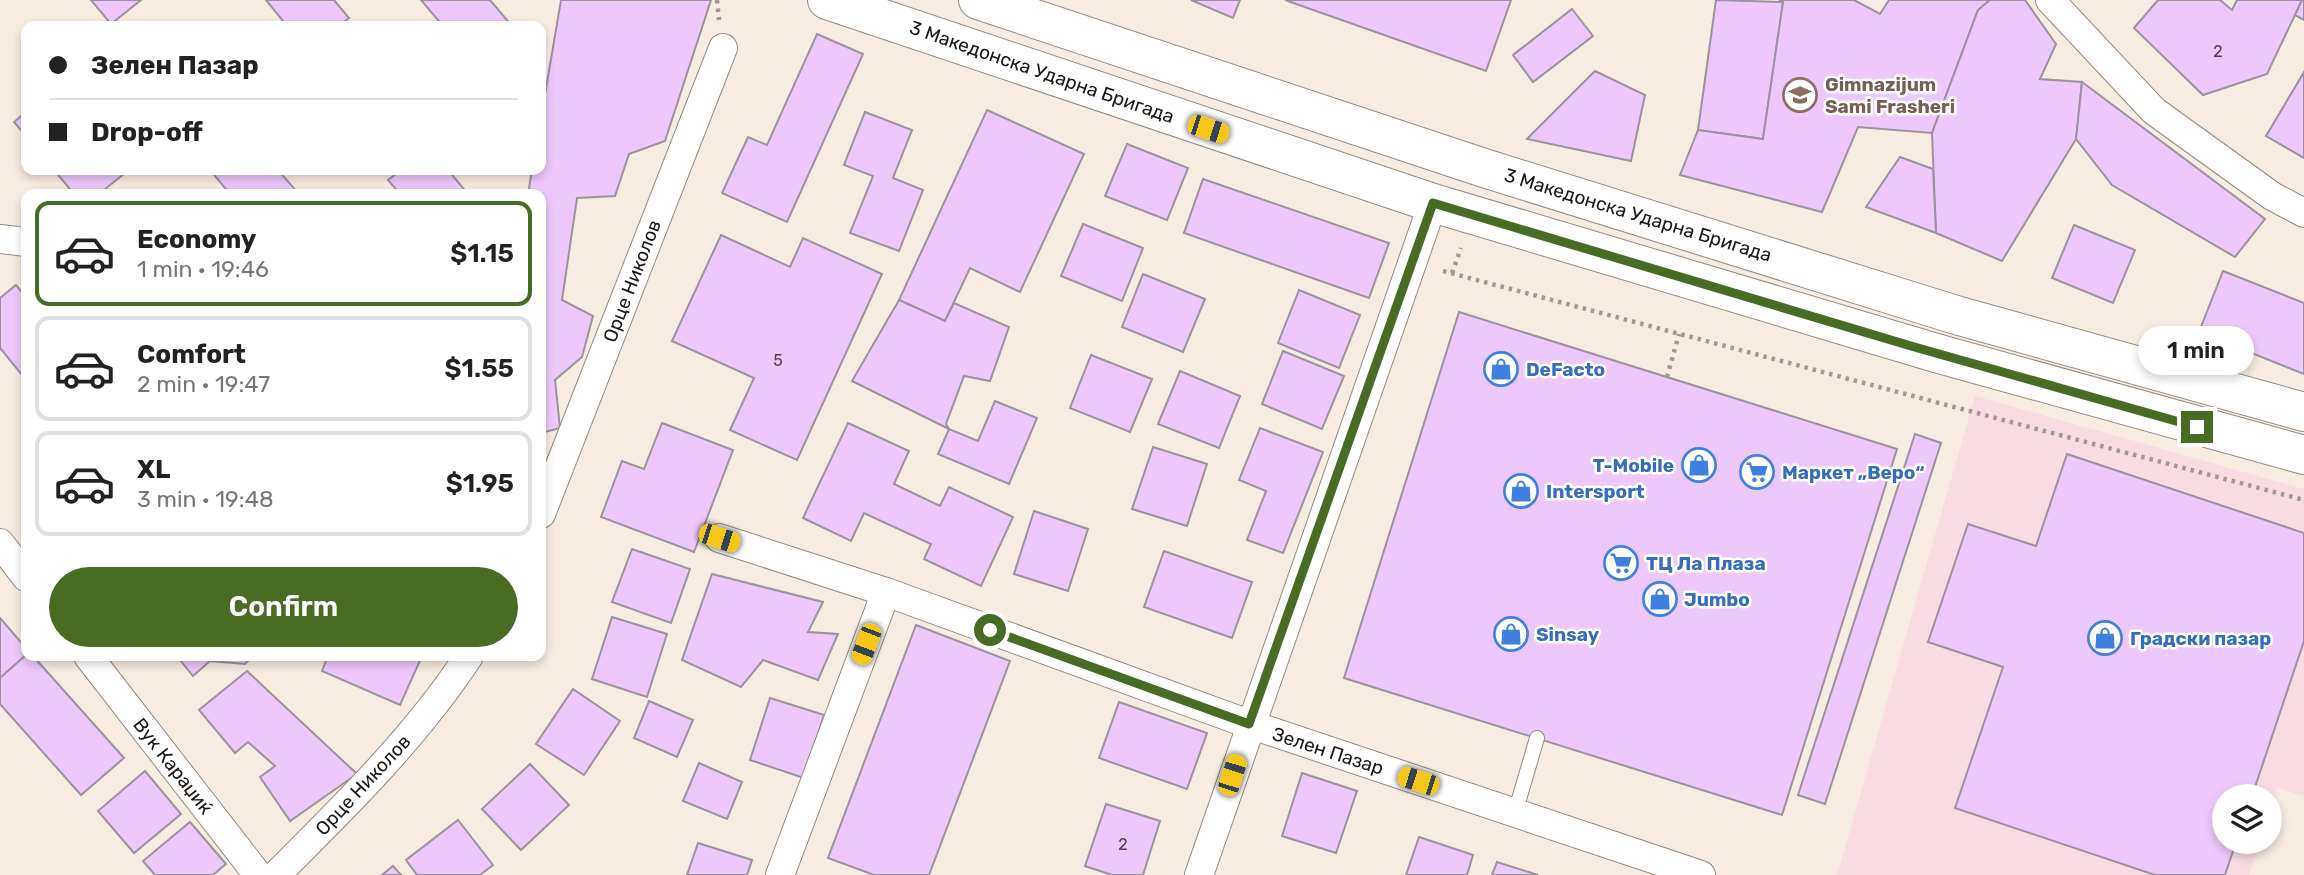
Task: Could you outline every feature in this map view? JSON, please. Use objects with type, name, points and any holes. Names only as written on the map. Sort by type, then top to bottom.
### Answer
[{"type":"street","name":"3 Македонска Ударна Бригада","points":[[827,0],[1433,203],[1949,357],[2304,455]]},
{"type":"street","name":"3 Македонска Ударна Бригада","points":[[978,0],[1484,168],[1956,315],[2304,412]]},
{"type":"street","points":[[1072,0],[1087,21],[1117,45]]},
{"type":"street","points":[[2050,0],[2154,111],[2272,196],[2304,213]]},
{"type":"street","name":"Орце Николов","points":[[546,501],[723,48]]},
{"type":"street","points":[[1199,875],[1249,724],[1433,203]]},
{"type":"street","points":[[0,239],[21,241]]},
{"type":"street","name":"Зелен Пазар","points":[[719,538],[886,592],[1249,724],[1701,875]]},
{"type":"street","points":[[0,543],[21,570]]},
{"type":"street","points":[[780,875],[886,592]]},
{"type":"street","name":"Вук Караџиќ","points":[[92,661],[258,875]]},
{"type":"street","name":"Орце Николов","points":[[276,875],[368,783],[445,692],[466,661]]},
{"type":"lane","points":[[1515,813],[1537,738]]},
{"type":"path","points":[[1411,262],[2304,500]]},
{"type":"path","points":[[1667,377],[1679,334]]},
{"type":"shaded area","name":"Градски пазар","points":[[1975,396],[2304,489],[2304,796],[2282,789],[2282,784],[2212,784],[2212,854],[2256,854],[2249,875],[1837,875]]},
{"type":"building","points":[[91,0],[141,0],[115,21],[108,21]]},
{"type":"building","points":[[266,0],[334,0],[349,18],[345,21],[283,21]]},
{"type":"building","points":[[421,0],[490,0],[508,21],[439,21]]},
{"type":"building","points":[[561,0],[711,0],[665,141],[629,154],[615,196],[577,198],[562,300],[593,316],[582,357],[555,380],[560,428],[546,432],[546,189],[529,189],[531,175],[546,175],[546,88]]},
{"type":"building","points":[[1191,0],[1240,0],[1233,18]]},
{"type":"building","points":[[1285,0],[1511,0],[1486,71]]},
{"type":"building","points":[[1716,0],[1783,2],[1763,139],[1698,130]]},
{"type":"building","points":[[1779,0],[1854,0],[1880,14],[1889,0],[1990,0],[1978,10],[1932,133],[1858,127],[1822,212],[1680,175],[1698,130],[1763,139],[1783,2]]},
{"type":"building","points":[[1990,0],[2025,0],[2056,44],[2040,79],[2082,82],[2076,139],[2002,261],[1936,233],[1932,133],[1978,10]]},
{"type":"building","points":[[2158,0],[2220,0],[2232,10],[2237,0],[2302,0],[2267,74],[2203,95],[2134,28]]},
{"type":"building","points":[[2304,0],[2304,20],[2295,15]]},
{"type":"building","points":[[1572,9],[1593,36],[1533,82],[1513,55]]},
{"type":"building","points":[[817,34],[863,54],[787,222],[722,193],[748,137],[767,145]]},
{"type":"building","points":[[1595,71],[1645,95],[1631,161],[1527,139]]},
{"type":"building","points":[[2304,72],[2304,158],[2266,136]]},
{"type":"building","points":[[2082,82],[2265,219],[2235,257],[2112,185],[2076,139]]},
{"type":"building","points":[[987,110],[1084,154],[1020,292],[970,268],[945,321],[899,300]]},
{"type":"building","points":[[865,112],[912,130],[893,178],[923,190],[899,251],[850,233],[873,176],[844,165]]},
{"type":"building","points":[[21,116],[21,130],[14,122]]},
{"type":"building","points":[[1127,144],[1188,168],[1167,220],[1105,196]]},
{"type":"building","points":[[1900,157],[1933,169],[1936,233],[1866,207]]},
{"type":"building","points":[[58,175],[123,175],[105,189],[70,189]]},
{"type":"building","points":[[214,175],[282,175],[295,189],[226,189]]},
{"type":"building","points":[[394,175],[452,175],[464,189],[396,189],[388,180]]},
{"type":"building","points":[[1203,179],[1389,243],[1369,298],[1184,233]]},
{"type":"building","points":[[1083,224],[1143,248],[1122,301],[1061,276]]},
{"type":"building","points":[[2074,225],[2135,250],[2113,303],[2052,278]]},
{"type":"building","points":[[721,235],[790,267],[803,238],[882,274],[797,460],[730,430],[754,378],[672,341]]},
{"type":"building","points":[[2223,271],[2304,303],[2304,374],[2199,332]]},
{"type":"building","points":[[1143,274],[1205,299],[1183,352],[1122,327]]},
{"type":"building","points":[[16,285],[21,291],[21,374],[0,348],[0,298]]},
{"type":"building","points":[[1299,290],[1360,315],[1339,368],[1278,343]]},
{"type":"building","points":[[899,300],[945,321],[954,303],[1009,327],[990,381],[964,376],[946,424],[949,429],[852,381]]},
{"type":"building","name":"ТЦ Ла Плаза","points":[[1459,312],[1897,449],[1782,815],[1344,678]]},
{"type":"building","points":[[1283,351],[1344,376],[1322,429],[1262,404]]},
{"type":"building","points":[[1091,355],[1152,379],[1130,432],[1070,408]]},
{"type":"building","points":[[1180,371],[1240,396],[1219,448],[1158,424]]},
{"type":"building","points":[[995,401],[1037,418],[1009,484],[938,454],[949,429],[978,441]]},
{"type":"building","points":[[662,423],[733,450],[694,552],[601,517],[622,461],[644,469]]},
{"type":"building","points":[[848,423],[909,451],[894,484],[940,506],[949,487],[1013,517],[981,586],[924,559],[931,544],[864,513],[851,541],[803,518]]},
{"type":"building","points":[[1260,428],[1323,452],[1283,553],[1247,540],[1266,491],[1239,480]]},
{"type":"building","points":[[1915,434],[1941,443],[1825,804],[1798,795]]},
{"type":"building","points":[[1153,447],[1207,464],[1187,526],[1132,509]]},
{"type":"building","name":"Градски пазар","points":[[2067,454],[2304,533],[2304,641],[2256,784],[2212,784],[2212,854],[2232,854],[2225,875],[2155,875],[1955,808],[2003,667],[1928,642],[1968,524],[2036,546]]},
{"type":"building","points":[[1034,511],[1088,529],[1068,591],[1014,574]]},
{"type":"building","points":[[632,549],[690,569],[671,623],[612,602]]},
{"type":"building","points":[[1164,551],[1252,582],[1232,638],[1144,607]]},
{"type":"building","points":[[712,574],[823,602],[808,632],[838,634],[818,680],[763,660],[741,687],[682,660]]},
{"type":"building","points":[[612,617],[667,634],[647,697],[592,679]]},
{"type":"building","points":[[0,618],[21,642],[21,659],[0,678]]},
{"type":"building","points":[[916,625],[1010,661],[929,875],[874,875],[828,858]]},
{"type":"building","points":[[21,659],[37,661],[124,758],[81,795],[0,704],[0,678]]},
{"type":"building","points":[[181,661],[210,661],[193,676]]},
{"type":"building","points":[[210,661],[248,661],[245,664]]},
{"type":"building","points":[[326,661],[420,661],[400,705],[322,671]]},
{"type":"building","points":[[247,671],[357,774],[290,821],[260,777],[275,766],[248,742],[235,753],[199,710]]},
{"type":"building","points":[[573,689],[620,721],[584,775],[536,744]]},
{"type":"building","points":[[770,698],[824,715],[804,778],[750,760]]},
{"type":"building","points":[[649,701],[693,720],[677,757],[634,738]]},
{"type":"building","points":[[1119,702],[1207,733],[1187,789],[1099,758]]},
{"type":"building","points":[[699,763],[742,782],[727,819],[683,801]]},
{"type":"building","points":[[530,764],[569,805],[521,850],[482,809]]},
{"type":"building","points":[[145,771],[181,814],[134,853],[98,811]]},
{"type":"building","points":[[1302,773],[1357,791],[1336,853],[1282,836]]},
{"type":"building","points":[[1106,804],[1160,821],[1143,875],[1112,875],[1085,866]]},
{"type":"building","points":[[458,820],[493,865],[480,875],[417,875],[406,860]]},
{"type":"building","points":[[190,822],[226,864],[213,875],[155,875],[143,861]]},
{"type":"building","points":[[1419,837],[1473,855],[1467,875],[1406,875]]},
{"type":"building","points":[[698,843],[752,860],[747,875],[687,875]]},
{"type":"building","points":[[1497,862],[1538,875],[1492,875]]},
{"type":"building","points":[[393,866],[401,875],[382,875]]},
{"type":"place","name":"Gimnazijum Sami Frasheri","points":[[1800,95]]},
{"type":"place","name":"DeFacto","points":[[1501,369]]},
{"type":"place","name":"T-Mobile","points":[[1699,465]]},
{"type":"place","name":"Маркет „Веро“","points":[[1757,472]]},
{"type":"place","name":"Intersport","points":[[1521,491]]},
{"type":"place","name":"ТЦ Ла Плаза","points":[[1621,563]]},
{"type":"place","name":"Jumbo","points":[[1660,599]]},
{"type":"place","name":"Sinsay","points":[[1511,634]]},
{"type":"place","name":"Градски пазар","points":[[2105,638]]},
{"type":"route","points":[[990,630],[1249,724],[1433,203],[1911,346],[2197,427]]}]
